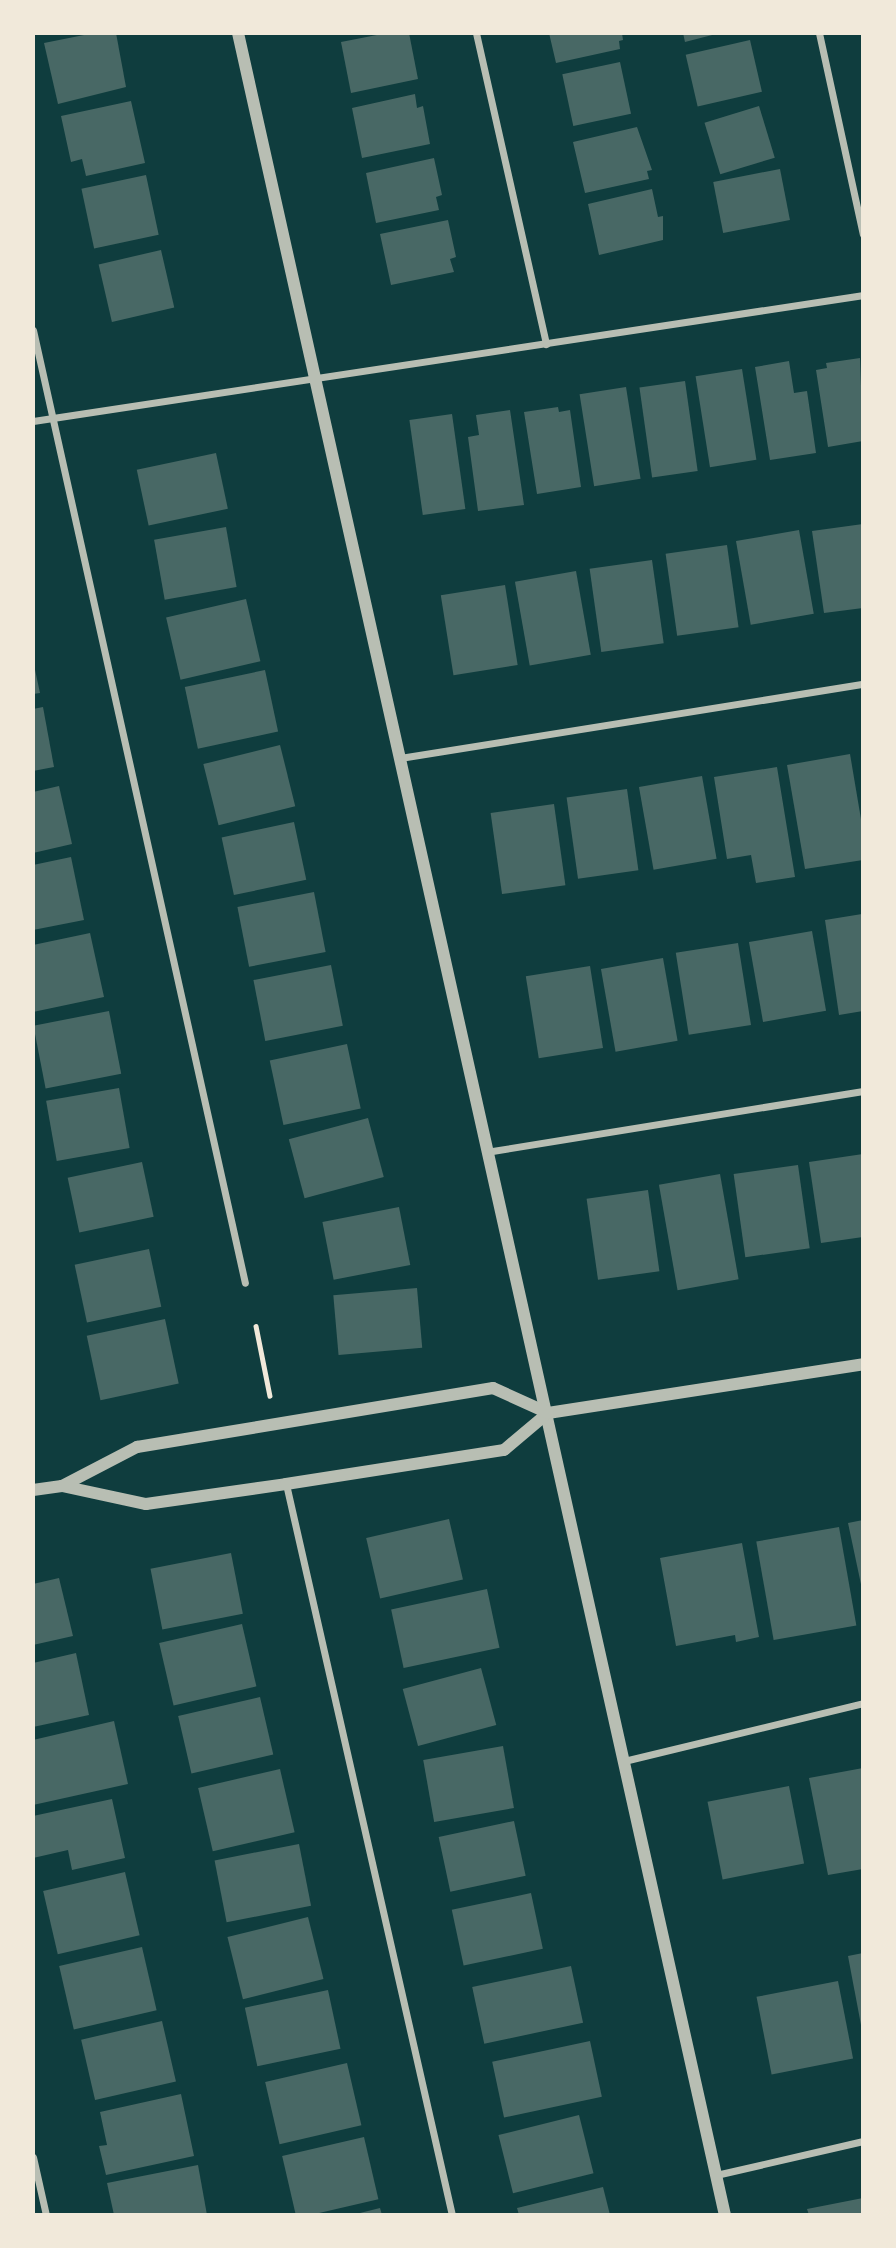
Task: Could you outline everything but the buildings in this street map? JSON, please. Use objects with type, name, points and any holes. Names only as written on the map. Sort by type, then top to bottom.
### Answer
[{"type":"street","points":[[238,33],[725,2215]]},
{"type":"street","points":[[476,33],[547,344]]},
{"type":"street","points":[[819,33],[863,234]]},
{"type":"street","points":[[33,421],[863,295]]},
{"type":"street","points":[[33,330],[245,1283]]},
{"type":"street","points":[[400,758],[863,684]]},
{"type":"street","points":[[486,1152],[863,1091]]},
{"type":"street","points":[[62,1486],[146,1504],[286,1484],[504,1450],[548,1413],[863,1364]]},
{"type":"street","points":[[33,1490],[62,1486],[137,1447],[493,1388],[548,1413]]},
{"type":"street","points":[[286,1484],[452,2215]]},
{"type":"street","points":[[624,1761],[863,1703]]},
{"type":"street","points":[[716,2175],[863,2141]]},
{"type":"street","points":[[33,2157],[46,2215]]},
{"type":"path","points":[[256,1326],[271,1396]]}]
